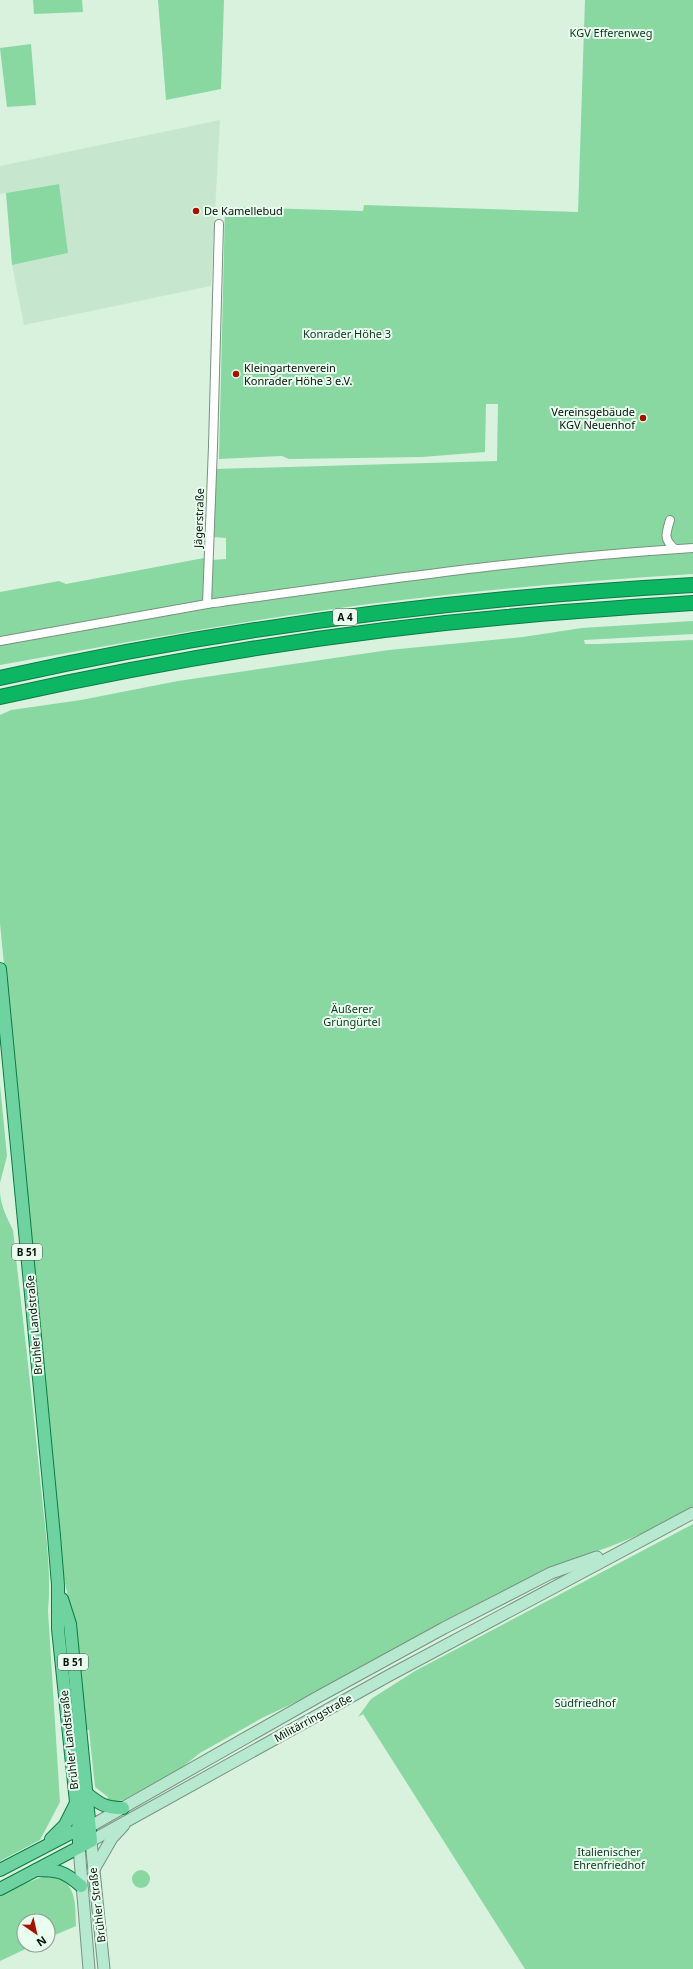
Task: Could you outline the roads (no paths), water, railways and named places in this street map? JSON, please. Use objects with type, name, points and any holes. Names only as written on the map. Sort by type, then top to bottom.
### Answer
[{"type":"highway","name":"A 4","points":[[0,678],[196,638],[404,609],[595,591],[693,585]]},
{"type":"highway","name":"A 4","points":[[0,697],[121,672],[325,638],[506,617],[693,603]]},
{"type":"main road","name":"Brühler Landstraße","points":[[0,969],[58,1585],[58,1629],[76,1803],[84,1829],[91,1841]]},
{"type":"main road","name":"Militärringstraße","points":[[0,1889],[91,1841],[390,1675],[693,1513]]},
{"type":"main road","name":"Militärringstraße","points":[[0,1870],[123,1808],[309,1702],[475,1612],[551,1573],[626,1548]]},
{"type":"main road","name":"Brühler Landstraße","points":[[58,1585],[70,1624],[86,1792],[84,1829],[78,1847]]},
{"type":"main road","points":[[86,1792],[100,1804],[109,1808],[123,1808]]},
{"type":"main road","points":[[43,1848],[65,1825],[76,1803]]},
{"type":"main road","points":[[93,1872],[112,1838],[130,1819]]},
{"type":"main road","name":"Brühler Straße","points":[[91,1841],[104,1969]]},
{"type":"main road","name":"Brühler Straße","points":[[78,1847],[89,1969]]},
{"type":"main road","points":[[35,1870],[55,1870],[67,1874],[81,1886]]},
{"type":"street","name":"Jägerstraße","points":[[207,604],[214,446],[219,224]]},
{"type":"street","points":[[670,520],[666,534],[668,543],[675,549]]},
{"type":"street","points":[[0,641],[207,604],[411,577],[593,556],[693,548]]},
{"type":"place","name":"De Kamellebud","points":[[196,211]]},
{"type":"place","name":"Kleingartenverein Konrader Höhe 3 e.V.","points":[[236,374]]},
{"type":"place","name":"Vereinsgebäude KGV Neuenhof","points":[[643,418]]},
{"type":"park label","name":"KGV Efferenweg","points":[[611,33]]},
{"type":"park label","name":"Konrader Höhe 3","points":[[347,334]]},
{"type":"park label","name":"Äußerer Grüngürtel","points":[[352,1015]]},
{"type":"park label","name":"Südfriedhof","points":[[585,1703]]},
{"type":"park label","name":"Italienischer Ehrenfriedhof","points":[[609,1858]]}]
